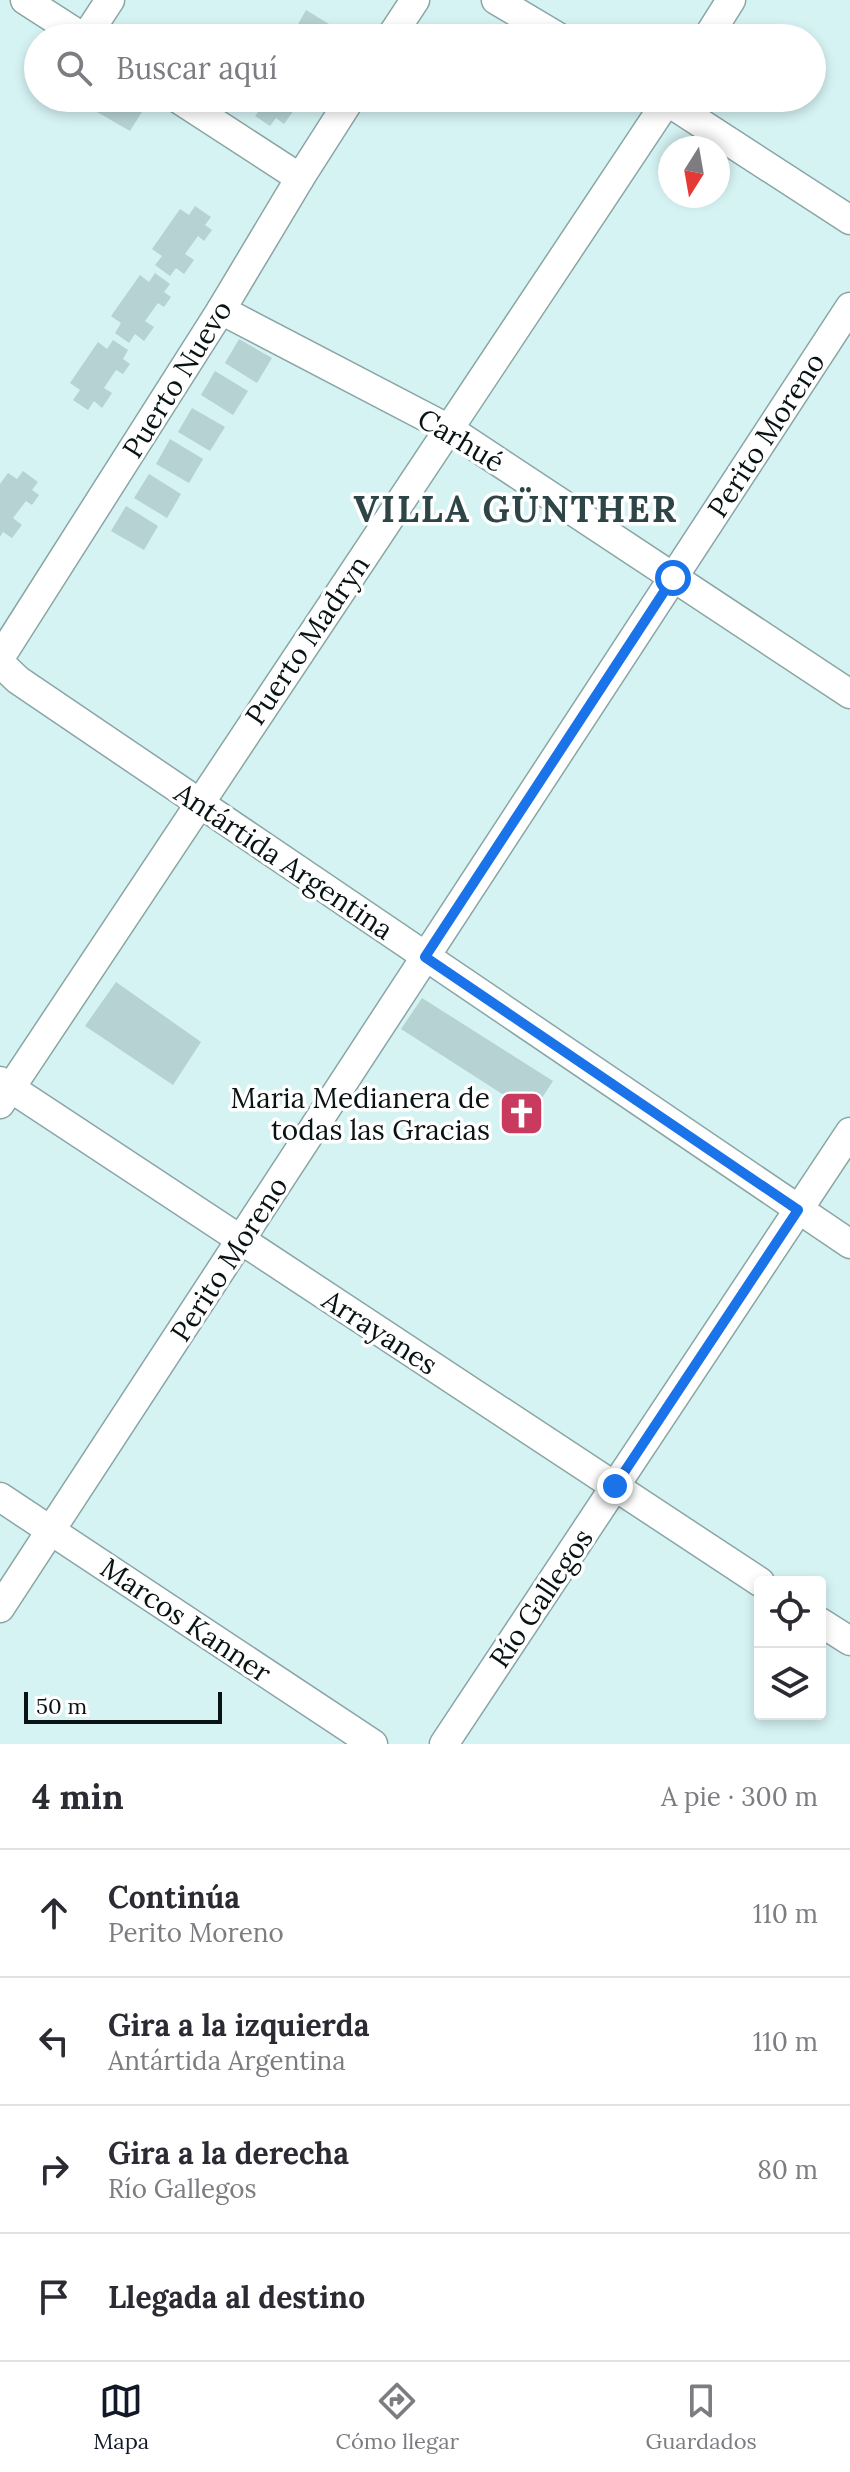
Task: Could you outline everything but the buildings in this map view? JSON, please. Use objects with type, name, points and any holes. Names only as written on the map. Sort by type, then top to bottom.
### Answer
[{"type":"street","points":[[25,0],[62,24]]},
{"type":"street","points":[[94,24],[110,0]]},
{"type":"street","points":[[399,24],[415,0]]},
{"type":"street","points":[[496,0],[536,24]]},
{"type":"street","points":[[716,24],[731,0]]},
{"type":"street","points":[[199,112],[300,178]]},
{"type":"street","name":"Puerto Nuevo","points":[[0,660],[342,112]]},
{"type":"street","name":"Puerto Madryn","points":[[3,1091],[449,429],[657,112]]},
{"type":"street","points":[[686,112],[850,220]]},
{"type":"street","name":"Perito Moreno","points":[[0,1608],[850,307]]},
{"type":"street","name":"Carhué","points":[[221,310],[449,429],[850,694]]},
{"type":"street","name":"Antártida Argentina","points":[[0,660],[18,680],[850,1244]]},
{"type":"street","name":"Arrayanes","points":[[3,1091],[241,1240],[754,1578]]},
{"type":"street","name":"Río Gallegos","points":[[444,1744],[850,1132]]},
{"type":"street","name":"Marcos Kanner","points":[[0,1497],[373,1744]]},
{"type":"street","points":[[826,1626],[850,1641]]},
{"type":"place","name":"Maria Medianera de todas las Gracias","points":[[521,1114]]},
{"type":"district","name":"VILLA GÜNTHER","points":[[516,509]]},
{"type":"route","points":[[615,1486],[798,1210],[425,957],[673,578]]}]
